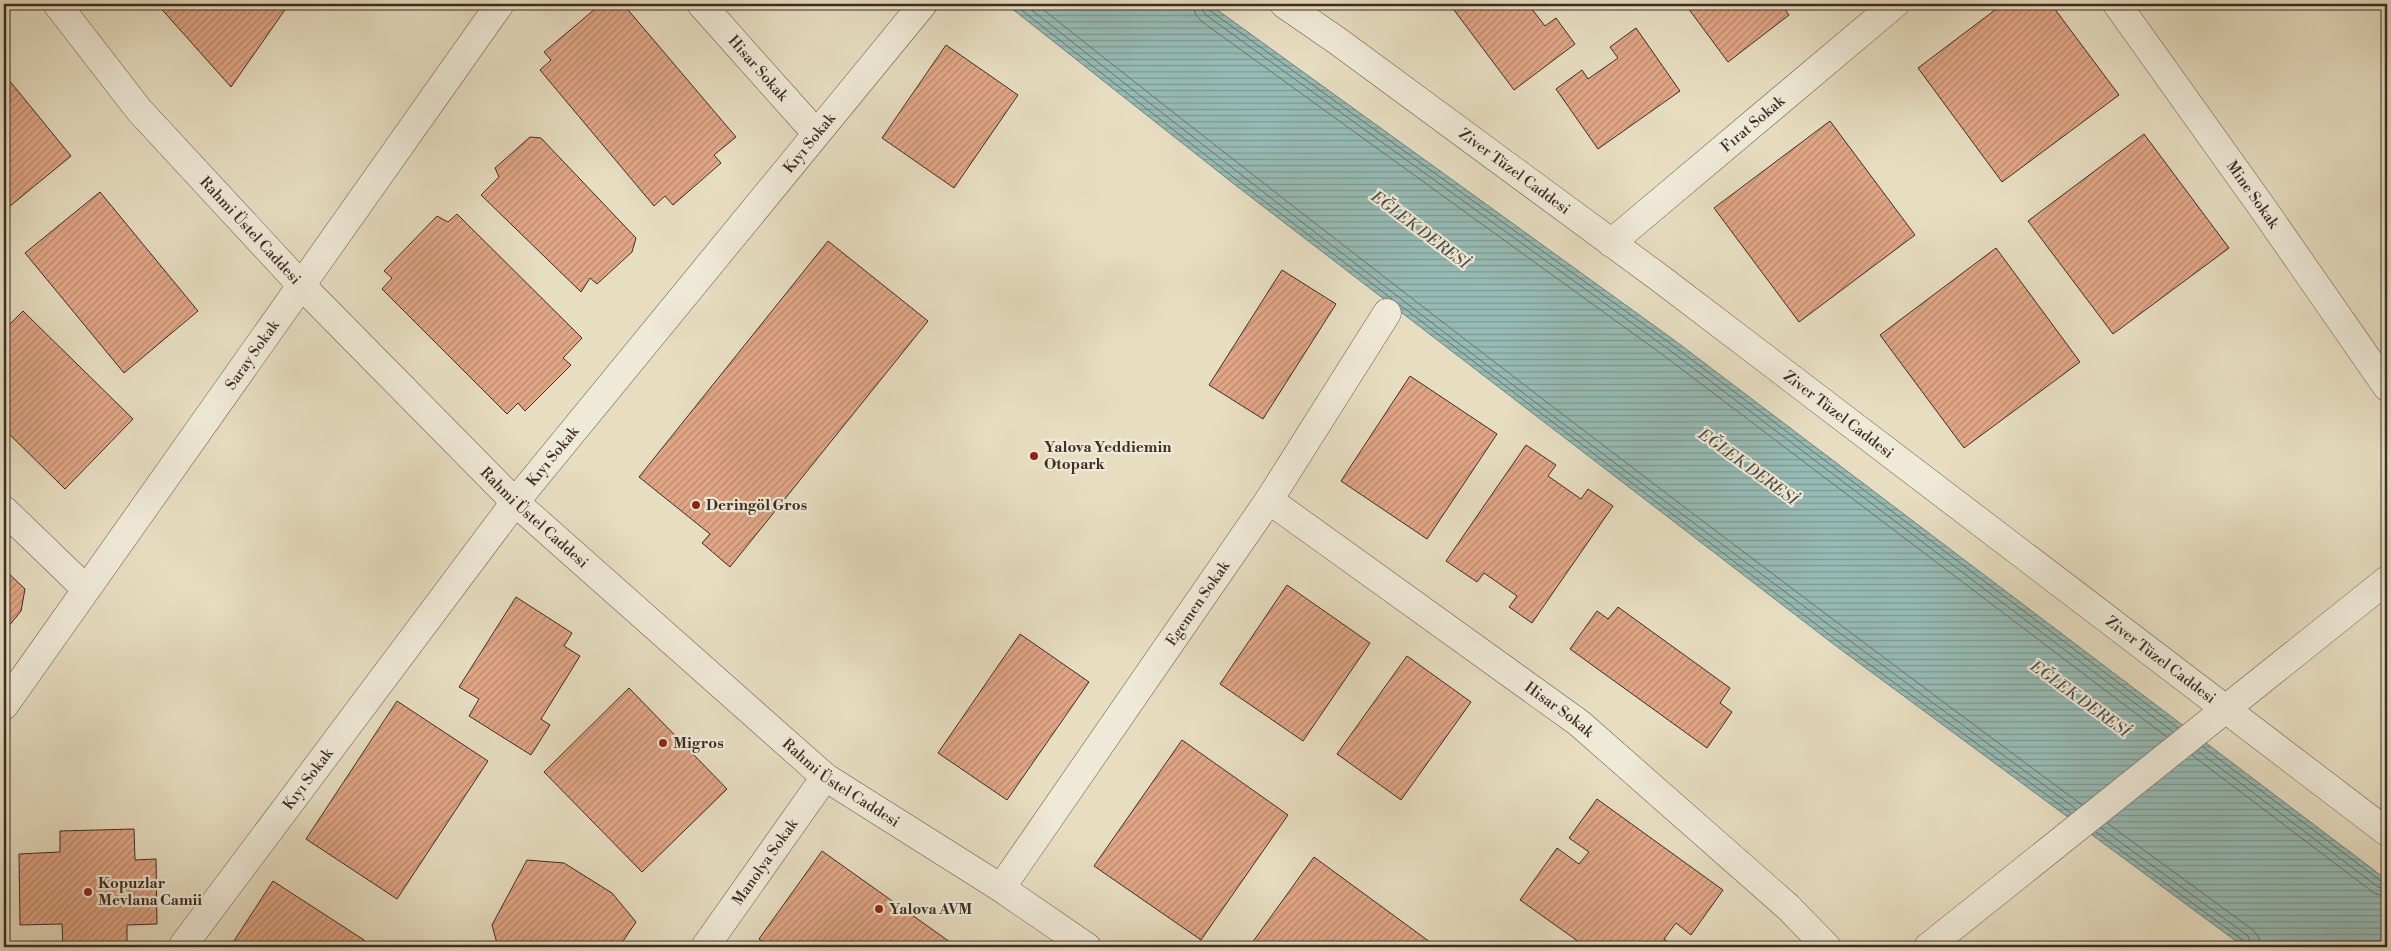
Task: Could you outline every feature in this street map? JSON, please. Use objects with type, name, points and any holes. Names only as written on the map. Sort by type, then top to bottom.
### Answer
[{"type":"street","name":"Rahmi Üstel Caddesi","points":[[58,4],[140,110],[301,285],[515,502],[825,776],[1000,888],[1087,947]]},
{"type":"street","name":"Saray Sokak","points":[[4,706],[500,4]]},
{"type":"street","name":"Hisar Sokak","points":[[701,4],[816,133]]},
{"type":"street","name":"Kıyı Sokak","points":[[182,947],[515,502],[923,4]]},
{"type":"street","name":"Ziver Tüzel Caddesi","points":[[1284,4],[1340,42],[1611,243],[2216,717],[2387,832]]},
{"type":"street","name":"Fırat Sokak","points":[[1611,243],[1895,4]]},
{"type":"street","name":"Mine Sokak","points":[[2116,4],[2264,210],[2387,387]]},
{"type":"street","name":"Egemen Sokak","points":[[1000,888],[1269,500],[1387,313]]},
{"type":"street","name":"Hisar Sokak","points":[[1269,500],[1579,723],[1788,907],[1826,947]]},
{"type":"street","points":[[4,510],[86,588]]},
{"type":"street","points":[[1928,947],[2387,580]]},
{"type":"street","name":"Manolya Sokak","points":[[705,947],[825,776]]},
{"type":"water","name":"EĞLEK DERESİ","points":[[1006,4],[1209,4],[1674,340],[2387,880],[2387,947],[2244,947],[1836,646],[1234,184]]},
{"type":"building","points":[[157,4],[289,4],[231,87]]},
{"type":"building","points":[[601,4],[612,10],[619,4],[623,4],[736,137],[714,155],[721,163],[673,205],[665,196],[654,206],[540,70],[551,60],[544,52]]},
{"type":"building","points":[[1462,4],[1528,4],[1545,26],[1556,18],[1575,44],[1514,90],[1454,10]]},
{"type":"building","points":[[1685,4],[1781,4],[1789,15],[1728,62]]},
{"type":"building","points":[[2003,4],[2051,4],[2119,95],[2002,182],[1918,68]]},
{"type":"building","points":[[1636,28],[1680,91],[1598,149],[1556,89],[1582,70],[1588,79],[1618,58],[1610,47]]},
{"type":"building","points":[[946,45],[1018,95],[954,188],[882,138]]},
{"type":"building","points":[[4,74],[71,156],[4,211]]},
{"type":"building","points":[[1830,121],[1915,235],[1799,322],[1714,208]]},
{"type":"building","points":[[2144,134],[2229,248],[2113,334],[2028,221]]},
{"type":"building","points":[[530,137],[541,138],[636,238],[632,252],[597,284],[590,278],[581,292],[481,195],[499,177],[495,168]]},
{"type":"building","points":[[100,192],[198,311],[124,373],[25,253]]},
{"type":"building","points":[[457,214],[582,338],[563,358],[571,365],[525,411],[518,403],[507,414],[382,289],[392,278],[384,271],[437,216],[448,222]]},
{"type":"building","points":[[828,241],[928,321],[730,567],[702,543],[710,534],[639,477]]},
{"type":"building","points":[[1996,248],[2080,362],[1964,448],[1880,335]]},
{"type":"building","points":[[1282,270],[1336,304],[1263,419],[1209,385]]},
{"type":"building","points":[[23,311],[133,419],[65,489],[4,429],[4,330]]},
{"type":"building","points":[[1410,376],[1497,434],[1427,539],[1341,481]]},
{"type":"building","points":[[1526,445],[1556,465],[1548,476],[1581,499],[1588,489],[1613,506],[1532,623],[1509,607],[1517,596],[1484,573],[1477,582],[1446,561]]},
{"type":"building","points":[[4,569],[25,589],[21,611],[4,632]]},
{"type":"building","points":[[1287,585],[1370,643],[1303,741],[1220,684]]},
{"type":"building","points":[[516,597],[572,633],[564,646],[580,656],[541,719],[550,725],[531,755],[469,716],[479,699],[459,687]]},
{"type":"building","points":[[1618,607],[1730,688],[1720,703],[1732,712],[1707,748],[1570,649],[1597,611],[1608,619]]},
{"type":"building","points":[[1020,634],[1089,682],[1007,800],[938,753]]},
{"type":"building","points":[[1407,656],[1471,702],[1401,800],[1337,754]]},
{"type":"building","points":[[629,688],[727,789],[642,872],[544,772]]},
{"type":"building","points":[[397,701],[488,761],[397,899],[306,839]]},
{"type":"building","points":[[1182,740],[1288,815],[1201,940],[1094,866]]},
{"type":"building","points":[[1597,799],[1723,890],[1691,935],[1676,923],[1664,939],[1675,947],[1586,947],[1520,900],[1557,848],[1579,864],[1589,852],[1569,838]]},
{"type":"building","name":"Kopuzlar Mevlana Camii","points":[[134,829],[135,860],[156,859],[157,924],[127,925],[127,947],[63,947],[62,924],[20,925],[19,854],[60,852],[60,831]]},
{"type":"building","points":[[822,851],[950,942],[946,947],[770,947],[759,939]]},
{"type":"building","points":[[1314,857],[1434,945],[1432,947],[1249,947]]},
{"type":"building","points":[[527,860],[564,863],[612,893],[636,922],[619,947],[498,947],[492,925]]},
{"type":"building","points":[[273,881],[364,940],[360,947],[230,947]]},
{"type":"place","name":"Yalova Yeddiemin Otopark","points":[[1034,456]]},
{"type":"place","name":"Deringöl Gros","points":[[696,505]]},
{"type":"place","name":"Migros","points":[[663,743]]},
{"type":"place","name":"Kopuzlar Mevlana Camii","points":[[88,892]]},
{"type":"place","name":"Yalova AVM","points":[[879,909]]}]
